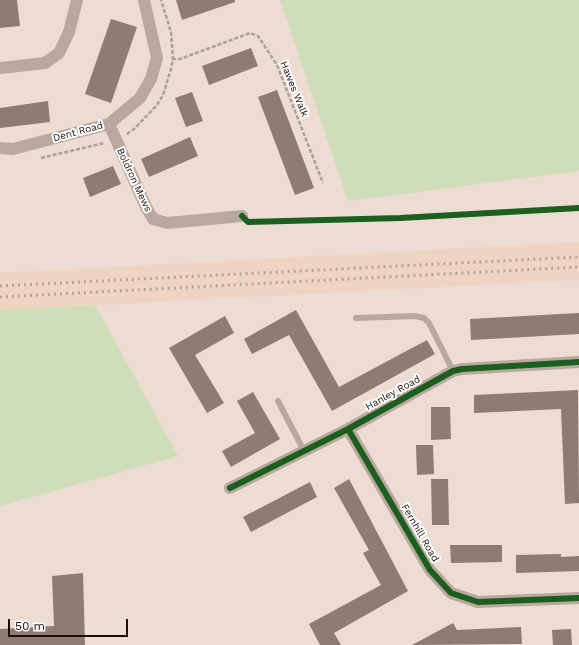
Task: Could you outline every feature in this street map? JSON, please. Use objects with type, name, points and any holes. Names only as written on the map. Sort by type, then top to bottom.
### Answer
[{"type":"street","name":"Dent Road","points":[[0,148],[14,149],[109,124],[140,98],[151,79],[157,58],[144,0]]},
{"type":"street","points":[[0,68],[45,63],[59,53],[69,32],[72,2]]},
{"type":"street","name":"Boldron Mews","points":[[109,124],[146,207],[153,219],[167,223],[242,216]]},
{"type":"street","name":"Hanley Road","points":[[230,488],[348,429],[453,372],[462,369],[579,362]]},
{"type":"street","name":"Fernhill Road","points":[[348,429],[430,570],[451,593],[478,602],[579,598]]},
{"type":"lane","points":[[356,318],[415,316],[424,318],[429,323],[453,372]]},
{"type":"lane","points":[[278,401],[304,451]]},
{"type":"shaded area","points":[[579,242],[579,280],[0,310],[0,273]]},
{"type":"green space","points":[[280,0],[579,0],[579,171],[348,201]]},
{"type":"green space","points":[[95,305],[178,456],[0,506],[0,310]]},
{"type":"building","points":[[0,0],[17,0],[20,26],[0,28]]},
{"type":"building","points":[[176,0],[235,0],[235,2],[182,20]]},
{"type":"building","points":[[111,19],[137,27],[111,103],[85,94]]},
{"type":"building","points":[[251,48],[258,66],[209,85],[202,66]]},
{"type":"building","points":[[277,90],[314,188],[295,195],[258,97]]},
{"type":"building","points":[[192,92],[203,121],[186,127],[175,98]]},
{"type":"building","points":[[48,101],[50,122],[0,128],[0,108]]},
{"type":"building","points":[[190,137],[198,156],[149,177],[141,159]]},
{"type":"building","points":[[113,166],[121,184],[90,197],[83,178]]},
{"type":"building","points":[[296,310],[339,387],[427,340],[435,354],[332,411],[289,335],[252,354],[244,339]]},
{"type":"building","points":[[579,313],[579,334],[471,340],[470,319]]},
{"type":"building","points":[[225,316],[234,333],[195,355],[224,403],[207,413],[169,348]]},
{"type":"building","points":[[578,390],[579,503],[565,504],[561,409],[474,413],[474,395]]},
{"type":"building","points":[[253,392],[280,439],[231,467],[222,451],[255,433],[237,401]]},
{"type":"building","points":[[431,407],[450,407],[451,439],[431,440]]},
{"type":"building","points":[[416,445],[433,445],[434,474],[417,475]]},
{"type":"building","points":[[349,479],[408,591],[334,633],[341,645],[320,645],[309,624],[381,585],[363,553],[369,550],[334,488]]},
{"type":"building","points":[[431,479],[448,479],[449,525],[432,525]]},
{"type":"building","points":[[310,482],[317,497],[251,532],[243,517]]},
{"type":"building","points":[[450,545],[502,545],[502,562],[451,563]]},
{"type":"building","points":[[561,554],[561,557],[579,556],[579,571],[516,573],[516,555]]},
{"type":"building","points":[[83,573],[85,645],[0,645],[0,629],[54,626],[52,576]]},
{"type":"building","points":[[453,623],[457,630],[521,627],[522,644],[412,645]]},
{"type":"building","points":[[571,629],[572,645],[553,645],[552,630]]},
{"type":"railway","points":[[0,286],[579,257]]},
{"type":"railway","points":[[0,297],[579,267]]},
{"type":"cycle path","points":[[242,216],[248,222],[400,218],[579,208]]},
{"type":"cycle path","points":[[230,488],[348,429],[453,371],[462,369],[579,362]]},
{"type":"cycle path","points":[[348,429],[430,570],[451,593],[478,602],[579,598]]}]
